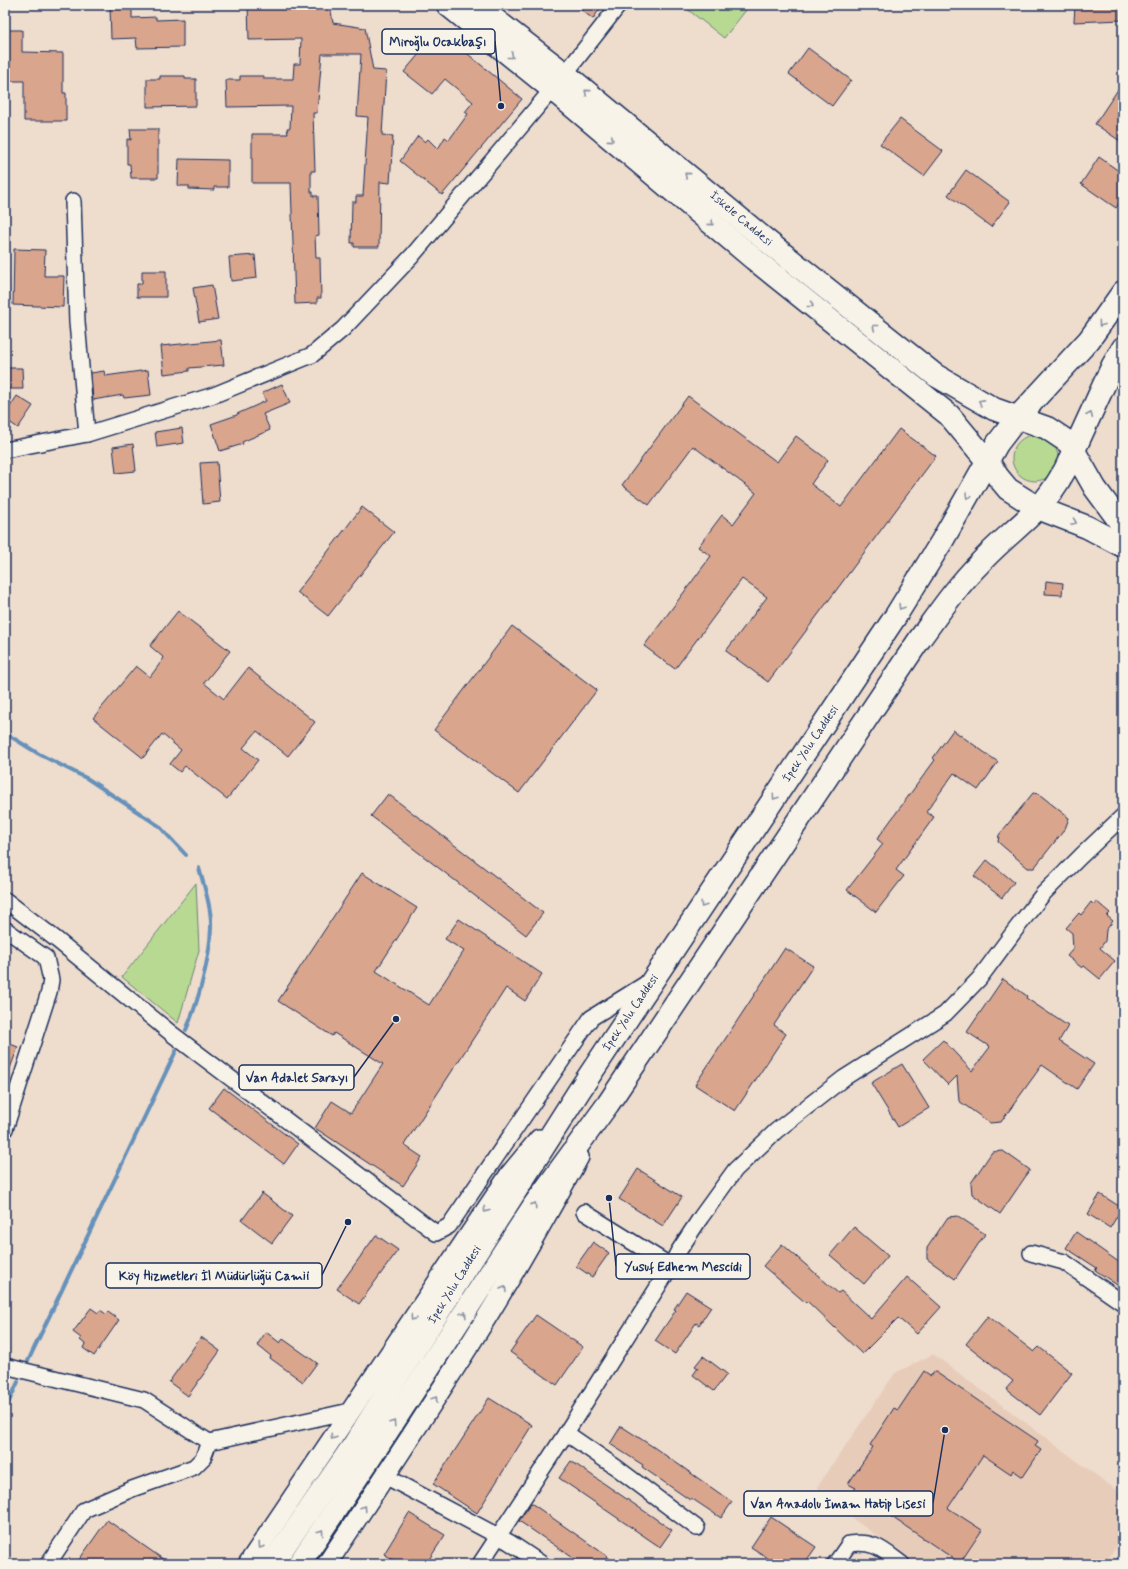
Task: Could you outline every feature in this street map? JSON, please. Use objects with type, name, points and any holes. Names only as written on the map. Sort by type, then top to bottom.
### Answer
[{"type":"main road","points":[[448,5],[559,81],[754,259],[949,415],[1008,489],[1038,508],[1087,527],[1123,546]]},
{"type":"main road","name":"İskele Caddesi","points":[[476,5],[559,81],[768,242],[935,375],[994,409],[1017,418]]},
{"type":"main road","points":[[988,462],[997,444],[1017,418],[1089,340],[1123,292]]},
{"type":"main road","points":[[1038,508],[1055,487],[1074,451],[1110,372],[1123,348]]},
{"type":"main road","points":[[1017,418],[1047,428],[1068,442],[1095,488],[1123,526]]},
{"type":"main road","name":"İpek Yolu Caddesi","points":[[272,1564],[354,1443],[579,1091],[895,617],[942,541],[988,462]]},
{"type":"main road","name":"İpek Yolu Caddesi","points":[[299,1564],[372,1455],[535,1204],[608,1104],[919,640],[946,603],[979,563],[1038,508]]},
{"type":"street","points":[[5,450],[87,434],[214,395],[312,355],[343,329],[412,256],[559,81],[619,5]]},
{"type":"street","points":[[73,201],[77,322],[87,434]]},
{"type":"street","points":[[480,1564],[566,1433],[671,1266],[678,1252],[701,1217],[736,1170],[776,1131],[844,1078],[945,1014],[979,979],[1043,894],[1123,816]]},
{"type":"street","points":[[5,900],[57,940],[172,1034],[436,1233],[449,1226],[590,1018],[653,980]]},
{"type":"street","points":[[5,929],[46,958],[51,980],[49,992],[5,1129]]},
{"type":"street","points":[[248,1564],[510,1174],[579,1091]]},
{"type":"street","points":[[327,1564],[385,1476],[534,1240],[608,1104]]},
{"type":"street","points":[[584,1212],[671,1266]]},
{"type":"street","points":[[1031,1253],[1064,1262],[1123,1303]]},
{"type":"street","points":[[7,1371],[144,1400],[210,1442],[350,1411]]},
{"type":"street","points":[[566,1433],[617,1468],[697,1528]]},
{"type":"street","points":[[48,1564],[84,1510],[132,1489],[194,1467],[203,1458],[210,1442]]},
{"type":"street","points":[[385,1476],[497,1536],[542,1564]]},
{"type":"street","points":[[835,1564],[849,1544],[859,1542],[876,1545],[902,1564]]},
{"type":"shaded area","points":[[933,1354],[1123,1495],[1123,1536],[1105,1564],[918,1564],[820,1496],[818,1486],[895,1373]]},
{"type":"green space","points":[[682,5],[750,5],[724,38]]},
{"type":"green space","points":[[1035,435],[1048,439],[1054,445],[1058,458],[1054,471],[1048,477],[1035,481],[1022,477],[1016,471],[1012,458],[1016,445],[1022,439]]},
{"type":"green space","points":[[196,883],[199,950],[178,1023],[122,977]]},
{"type":"building","points":[[248,5],[330,5],[333,23],[365,28],[373,70],[386,71],[382,135],[393,136],[390,183],[380,182],[379,247],[354,247],[354,243],[351,243],[352,202],[356,202],[356,196],[363,196],[368,117],[357,116],[361,54],[322,54],[317,113],[313,113],[315,171],[311,171],[311,192],[313,192],[313,196],[318,196],[319,235],[315,236],[316,258],[320,258],[321,298],[317,298],[317,303],[295,304],[291,183],[252,183],[252,134],[288,134],[287,128],[290,128],[291,106],[227,107],[226,80],[240,80],[240,76],[264,76],[264,79],[293,79],[294,64],[300,64],[301,39],[249,40]]},
{"type":"building","points":[[575,5],[602,5],[593,19]]},
{"type":"building","points":[[1075,5],[1123,5],[1123,20],[1074,22]]},
{"type":"building","points":[[132,6],[132,18],[156,17],[156,20],[183,19],[183,47],[137,48],[136,38],[111,39],[110,7]]},
{"type":"building","points":[[5,30],[22,30],[22,52],[63,53],[63,93],[66,93],[66,121],[24,121],[24,81],[5,81]]},
{"type":"building","points":[[439,30],[522,99],[442,195],[400,161],[418,136],[425,142],[428,139],[438,149],[445,137],[449,140],[468,114],[465,112],[473,102],[445,79],[432,94],[404,72]]},
{"type":"building","points":[[808,48],[851,80],[832,106],[789,74]]},
{"type":"building","points":[[160,76],[185,76],[185,79],[196,79],[196,106],[147,107],[147,79],[160,79]]},
{"type":"building","points":[[1123,82],[1123,143],[1095,124]]},
{"type":"building","points":[[900,119],[943,151],[924,176],[880,144]]},
{"type":"building","points":[[130,129],[158,129],[158,178],[131,178],[130,164],[127,164],[127,139],[131,140]]},
{"type":"building","points":[[1099,157],[1123,174],[1123,197],[1116,208],[1081,184]]},
{"type":"building","points":[[179,159],[228,160],[228,187],[214,187],[214,190],[189,189],[189,186],[178,186]]},
{"type":"building","points":[[966,170],[1010,202],[991,227],[948,195]]},
{"type":"building","points":[[14,249],[45,250],[44,276],[64,276],[63,307],[13,305]]},
{"type":"building","points":[[255,255],[257,278],[231,281],[229,257]]},
{"type":"building","points":[[142,271],[166,271],[166,297],[137,297],[137,284],[142,284]]},
{"type":"building","points":[[212,285],[218,319],[199,322],[193,288]]},
{"type":"building","points":[[221,340],[224,365],[189,368],[189,371],[164,374],[161,346]]},
{"type":"building","points":[[5,368],[22,368],[23,389],[5,389]]},
{"type":"building","points":[[148,370],[151,395],[124,398],[123,395],[93,400],[91,373],[104,371],[105,376]]},
{"type":"building","points":[[282,384],[290,403],[263,414],[270,430],[242,442],[243,444],[220,451],[211,424],[237,415],[266,401],[262,393]]},
{"type":"building","points":[[17,396],[33,406],[18,428],[5,419],[5,414]]},
{"type":"building","points":[[688,396],[777,462],[796,436],[828,460],[811,484],[841,507],[899,429],[936,456],[768,682],[726,651],[767,597],[742,579],[675,669],[644,646],[711,556],[698,547],[722,515],[733,524],[756,493],[693,446],[649,505],[622,485]]},
{"type":"building","points":[[182,428],[184,443],[157,447],[155,432]]},
{"type":"building","points":[[133,444],[136,471],[116,473],[113,447]]},
{"type":"building","points":[[217,462],[220,502],[203,504],[200,463]]},
{"type":"building","points":[[362,507],[394,532],[328,616],[297,592]]},
{"type":"building","points":[[1046,581],[1063,583],[1062,595],[1045,594]]},
{"type":"building","points":[[178,611],[230,651],[204,683],[224,699],[248,668],[315,722],[288,756],[257,731],[243,748],[258,760],[227,799],[185,766],[180,772],[170,764],[181,750],[162,734],[143,758],[93,718],[136,666],[150,677],[164,658],[150,646]]},
{"type":"building","points":[[512,626],[597,690],[519,793],[434,730]]},
{"type":"building","points":[[953,730],[998,762],[978,790],[954,773],[926,812],[934,817],[896,870],[904,876],[876,912],[847,890],[883,844],[877,839],[935,760],[933,758]]},
{"type":"building","points":[[1033,793],[1039,794],[1069,818],[1065,829],[1034,868],[1028,868],[998,842],[999,835]]},
{"type":"building","points":[[388,794],[543,913],[526,935],[371,816]]},
{"type":"building","points":[[987,860],[1014,882],[1002,898],[974,876]]},
{"type":"building","points":[[362,873],[417,908],[376,971],[429,1005],[464,951],[445,939],[459,919],[542,974],[525,1001],[506,988],[404,1145],[422,1157],[403,1186],[315,1128],[332,1101],[351,1113],[383,1064],[334,1033],[332,1036],[278,1001]]},
{"type":"building","points":[[1096,901],[1110,913],[1107,916],[1113,921],[1106,930],[1105,941],[1100,948],[1115,961],[1100,979],[1084,966],[1082,968],[1067,956],[1073,949],[1072,933],[1066,928],[1079,913],[1081,915],[1091,902],[1094,905]]},
{"type":"building","points":[[785,948],[813,966],[774,1025],[786,1034],[735,1111],[695,1085]]},
{"type":"building","points":[[1003,979],[1027,996],[1026,998],[1068,1026],[1059,1041],[1094,1064],[1077,1089],[1042,1065],[1001,1122],[990,1123],[959,1101],[957,1076],[948,1085],[923,1059],[943,1040],[972,1071],[990,1047],[967,1032]]},
{"type":"building","points":[[5,1042],[18,1047],[6,1079],[5,1079]]},
{"type":"building","points":[[902,1064],[929,1108],[898,1127],[871,1083]]},
{"type":"building","points":[[224,1088],[298,1144],[284,1164],[209,1108]]},
{"type":"building","points":[[1003,1151],[1030,1170],[1000,1214],[972,1194],[971,1183],[992,1152]]},
{"type":"building","points":[[638,1169],[682,1197],[663,1226],[619,1199]]},
{"type":"building","points":[[262,1193],[292,1216],[272,1243],[242,1220]]},
{"type":"building","points":[[1100,1194],[1122,1208],[1110,1228],[1088,1214]]},
{"type":"building","points":[[958,1216],[985,1234],[955,1279],[927,1259],[927,1248],[948,1217]]},
{"type":"building","points":[[854,1227],[888,1256],[864,1284],[830,1255]]},
{"type":"building","points":[[1076,1232],[1123,1265],[1123,1289],[1095,1270],[1097,1268],[1066,1248]]},
{"type":"building","points":[[376,1235],[398,1250],[359,1304],[337,1289]]},
{"type":"building","points":[[593,1242],[609,1253],[592,1277],[576,1266]]},
{"type":"building","points":[[782,1244],[838,1293],[841,1291],[871,1319],[907,1277],[941,1307],[917,1334],[898,1318],[862,1354],[807,1301],[806,1303],[763,1266]]},
{"type":"building","points":[[686,1291],[711,1307],[699,1325],[696,1323],[675,1354],[655,1341],[676,1310],[674,1309]]},
{"type":"building","points":[[91,1308],[98,1313],[100,1310],[106,1314],[108,1312],[119,1320],[94,1356],[83,1348],[85,1344],[80,1340],[81,1338],[73,1332]]},
{"type":"building","points":[[536,1315],[583,1347],[557,1385],[510,1352]]},
{"type":"building","points":[[988,1316],[1034,1352],[1039,1347],[1072,1373],[1040,1415],[1006,1389],[1013,1381],[966,1344]]},
{"type":"building","points":[[266,1332],[280,1343],[283,1339],[317,1363],[303,1382],[270,1358],[271,1356],[257,1345]]},
{"type":"building","points":[[201,1337],[220,1351],[188,1396],[169,1382]]},
{"type":"building","points":[[703,1356],[727,1374],[714,1391],[693,1375],[698,1368],[695,1366]]},
{"type":"building","points":[[924,1371],[931,1376],[934,1371],[1038,1441],[1035,1446],[1041,1450],[1023,1477],[1013,1470],[1011,1474],[983,1455],[948,1508],[982,1530],[960,1563],[853,1491],[856,1488],[848,1484],[873,1447],[870,1445],[894,1408],[898,1410]]},
{"type":"building","points":[[489,1398],[532,1425],[477,1513],[433,1484]]},
{"type":"building","points":[[621,1426],[732,1502],[721,1518],[691,1498],[690,1500],[642,1467],[643,1465],[610,1444]]},
{"type":"building","points":[[571,1461],[672,1530],[660,1547],[559,1478]]},
{"type":"building","points":[[531,1503],[618,1564],[582,1564],[519,1521]]},
{"type":"building","points":[[409,1513],[445,1535],[426,1564],[400,1564],[384,1554]]},
{"type":"building","points":[[771,1517],[816,1547],[804,1564],[777,1564],[751,1547]]},
{"type":"building","points":[[107,1520],[170,1564],[76,1564]]},
{"type":"waterway","points":[[5,733],[39,754],[88,779],[159,826],[186,855]]},
{"type":"waterway","points":[[186,1030],[203,980],[211,928],[210,913],[199,868]]},
{"type":"waterway","points":[[28,1361],[176,1051]]},
{"type":"waterway","points":[[5,1410],[18,1382]]},
{"type":"place","name":"Miroğlu Ocakbaşı","points":[[501,106]]},
{"type":"place","name":"Van Adalet Sarayı","points":[[396,1019]]},
{"type":"place","name":"Yusuf Edhem Mescidi","points":[[609,1198]]},
{"type":"place","name":"Köy Hizmetleri İl Müdürlüğü Camii","points":[[348,1222]]},
{"type":"place","name":"Van Anadolu İmam Hatip Lisesi","points":[[945,1430]]}]
